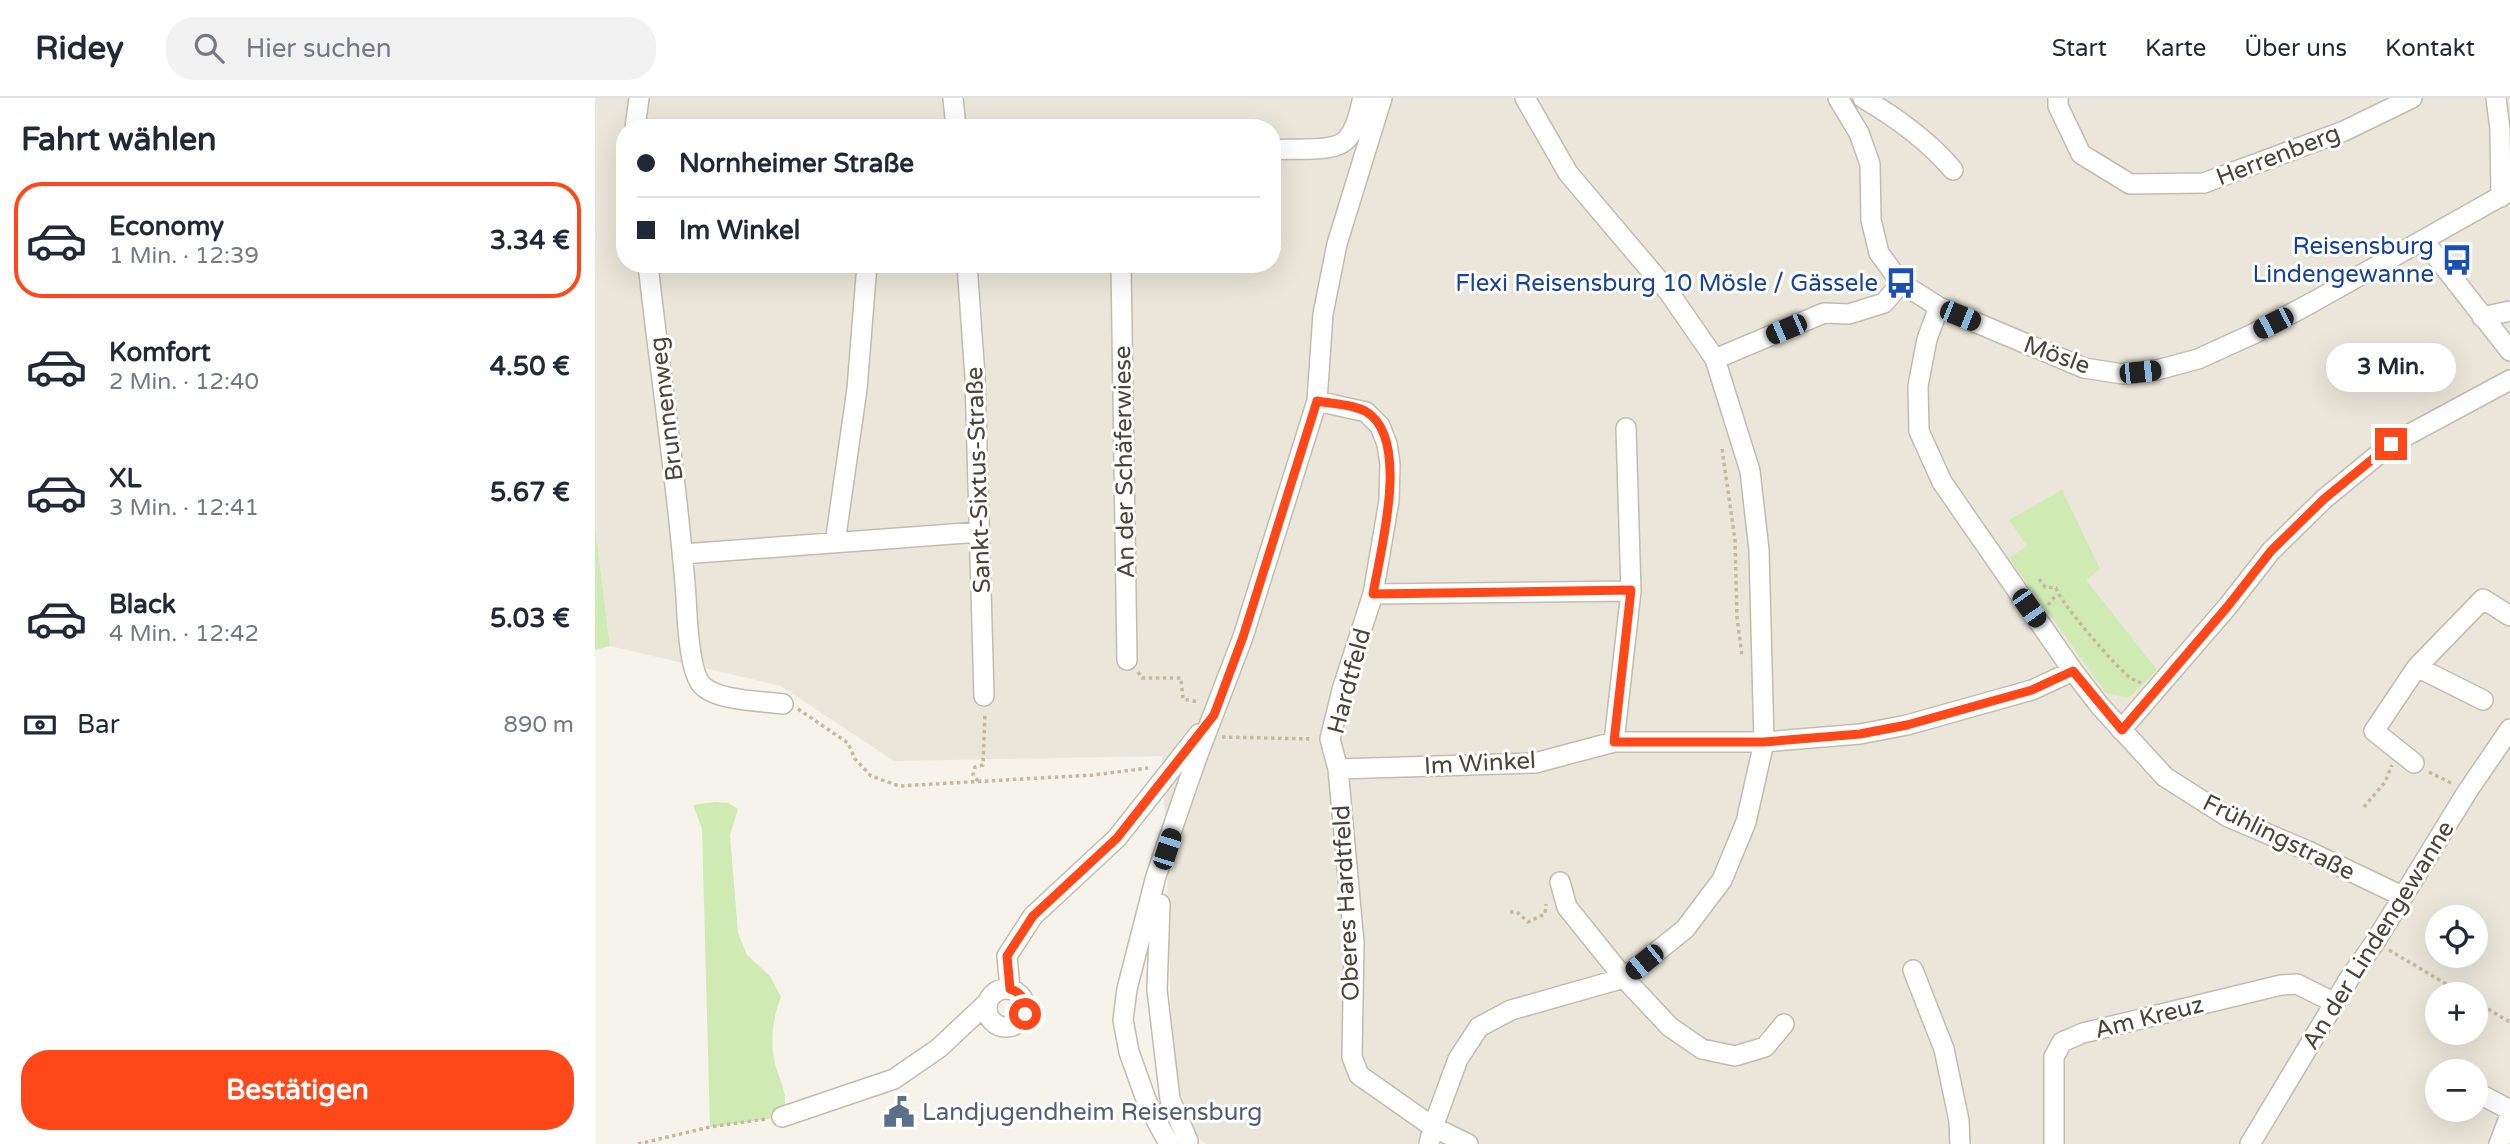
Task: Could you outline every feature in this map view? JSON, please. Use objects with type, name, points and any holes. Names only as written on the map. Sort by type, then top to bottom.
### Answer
[{"type":"street","points":[[636,119],[639,98]]},
{"type":"street","points":[[953,98],[955,119]]},
{"type":"street","points":[[1281,150],[1335,147],[1346,141],[1355,128],[1363,98]]},
{"type":"street","points":[[1179,1142],[1148,1105],[1129,1052],[1123,1020],[1127,989],[1156,876],[1196,757],[1243,637],[1317,401],[1323,314],[1337,244],[1382,98]]},
{"type":"street","points":[[1431,1136],[1458,1059],[1479,1027],[1511,1010],[1624,978],[1685,929],[1722,880],[1746,822],[1764,742],[1759,550],[1750,471],[1716,359],[1668,291],[1568,173],[1525,98]]},
{"type":"street","name":"Mösle","points":[[1837,98],[1859,133],[1870,164],[1871,220],[1879,253],[1901,283],[1938,307],[2084,368],[2123,374],[2157,370],[2198,359],[2253,334],[2505,194]]},
{"type":"street","points":[[1863,98],[1935,148],[1953,170]]},
{"type":"street","name":"Herrenberg","points":[[2058,98],[2058,106],[2071,116],[2081,154],[2130,184],[2204,183],[2344,131],[2412,98]]},
{"type":"street","points":[[2496,98],[2505,194]]},
{"type":"street","points":[[2424,241],[2510,351]]},
{"type":"street","name":"Brunnenweg","points":[[649,273],[683,554],[689,636],[696,678],[702,687],[712,692],[783,704]]},
{"type":"street","points":[[835,542],[857,389],[866,273]]},
{"type":"street","name":"Sankt-Sixtus-Straße","points":[[968,273],[975,377],[985,704]]},
{"type":"street","name":"An der Schäferwiese","points":[[1121,273],[1127,660]]},
{"type":"street","points":[[1716,359],[1824,313],[1849,314],[1884,303],[1901,283]]},
{"type":"street","name":"Frühlingstraße","points":[[1938,307],[1927,339],[1918,386],[1919,431],[1941,482],[2073,671],[2165,777],[2228,817],[2308,851],[2402,896]]},
{"type":"street","points":[[2482,317],[2510,311]]},
{"type":"street","points":[[2122,730],[2228,606],[2271,551],[2324,499],[2391,444],[2510,380]]},
{"type":"street","name":"Hardtfeld","points":[[1317,401],[1366,412],[1380,426],[1387,444],[1390,464],[1389,501],[1373,594],[1342,690],[1330,739],[1338,769]]},
{"type":"street","points":[[1614,742],[1631,590],[1626,428]]},
{"type":"street","points":[[683,554],[979,532]]},
{"type":"street","name":"Hardtfeld","points":[[1373,594],[1631,590]]},
{"type":"street","points":[[2414,763],[2374,731],[2417,667],[2483,599],[2510,616]]},
{"type":"street","points":[[2417,667],[2483,700]]},
{"type":"street","name":"Im Winkel","points":[[1338,769],[1535,763],[1614,742],[1764,742],[1860,734],[1907,725],[2032,690],[2073,671]]},
{"type":"street","points":[[1010,989],[1007,956],[1033,916],[1117,838],[1214,715]]},
{"type":"street","name":"An der Lindengewanne","points":[[2251,1144],[2335,1003],[2467,792],[2510,729]]},
{"type":"street","name":"Oberes Hardtfeld","points":[[1338,769],[1354,943],[1352,1057],[1359,1075],[1431,1136],[1468,1144]]},
{"type":"street","points":[[1560,881],[1567,907],[1624,978],[1670,1027],[1702,1049],[1735,1056],[1765,1046],[1784,1024]]},
{"type":"street","points":[[1160,904],[1157,990],[1170,1099],[1179,1142]]},
{"type":"street","points":[[1913,970],[1944,1049],[1961,1144]]},
{"type":"street","name":"Am Kreuz","points":[[2055,1144],[2053,1057],[2062,1042],[2083,1033],[2281,985],[2297,984],[2335,1003]]},
{"type":"street","points":[[1127,989],[1157,990]]},
{"type":"street","points":[[782,1117],[894,1079],[939,1048],[988,1003],[997,990],[1017,991],[1025,1001],[1025,1014],[1018,1024],[1006,1027],[994,1023],[988,1013],[988,1003]]},
{"type":"street","points":[[2488,1099],[2510,1113],[2499,1144]]},
{"type":"path","points":[[1720,440],[1732,504],[1738,627],[1745,666]]},
{"type":"path","points":[[2039,579],[2045,587],[2056,588],[2057,594],[2119,668],[2143,685]]},
{"type":"path","points":[[2044,608],[2051,604],[2057,594]]},
{"type":"path","points":[[1127,660],[1142,678],[1181,678],[1183,699],[1187,699]]},
{"type":"path","points":[[783,704],[794,706],[848,743],[855,759],[871,776],[899,786],[1093,775],[1174,765]]},
{"type":"path","points":[[978,781],[974,775],[975,767],[983,765],[985,704]]},
{"type":"path","points":[[1206,736],[1330,739]]},
{"type":"path","points":[[2414,763],[2467,792]]},
{"type":"path","points":[[2364,807],[2385,782]]},
{"type":"path","points":[[1510,912],[1517,912],[1528,922],[1545,914],[1546,904]]},
{"type":"path","points":[[2375,942],[2443,982]]},
{"type":"path","points":[[2488,1009],[2510,1022]]},
{"type":"path","points":[[638,1144],[710,1127],[782,1117]]},
{"type":"shaded area","points":[[595,98],[2510,98],[2510,1144],[1207,1144],[1195,1136],[1172,1069],[1162,756],[894,761],[781,686],[610,646],[595,526]]},
{"type":"green space","points":[[2062,490],[2100,569],[2086,580],[2157,670],[2129,698],[2106,693],[2009,558],[2027,546],[2009,520]]},
{"type":"green space","points":[[595,526],[610,646],[595,650]]},
{"type":"green space","points":[[728,803],[738,809],[730,835],[738,933],[747,955],[770,976],[781,997],[772,1045],[784,1092],[785,1108],[782,1117],[710,1127],[702,829],[693,805]]},
{"type":"place","name":"Reisensburg Lindengewanne","points":[[2457,260]]},
{"type":"place","name":"Flexi Reisensburg 10 Mösle / Gässele","points":[[1901,283]]},
{"type":"place","name":"Landjugendheim Reisensburg","points":[[899,1112]]},
{"type":"route","points":[[1025,1014],[1025,1001],[1017,991],[1010,989],[1007,956],[1033,916],[1117,838],[1214,715],[1243,637],[1317,401],[1366,412],[1380,426],[1387,444],[1390,464],[1389,501],[1373,594],[1631,590],[1614,742],[1764,742],[1860,734],[1907,725],[2032,690],[2073,671],[2122,730],[2228,606],[2271,551],[2324,499],[2391,444]]}]
